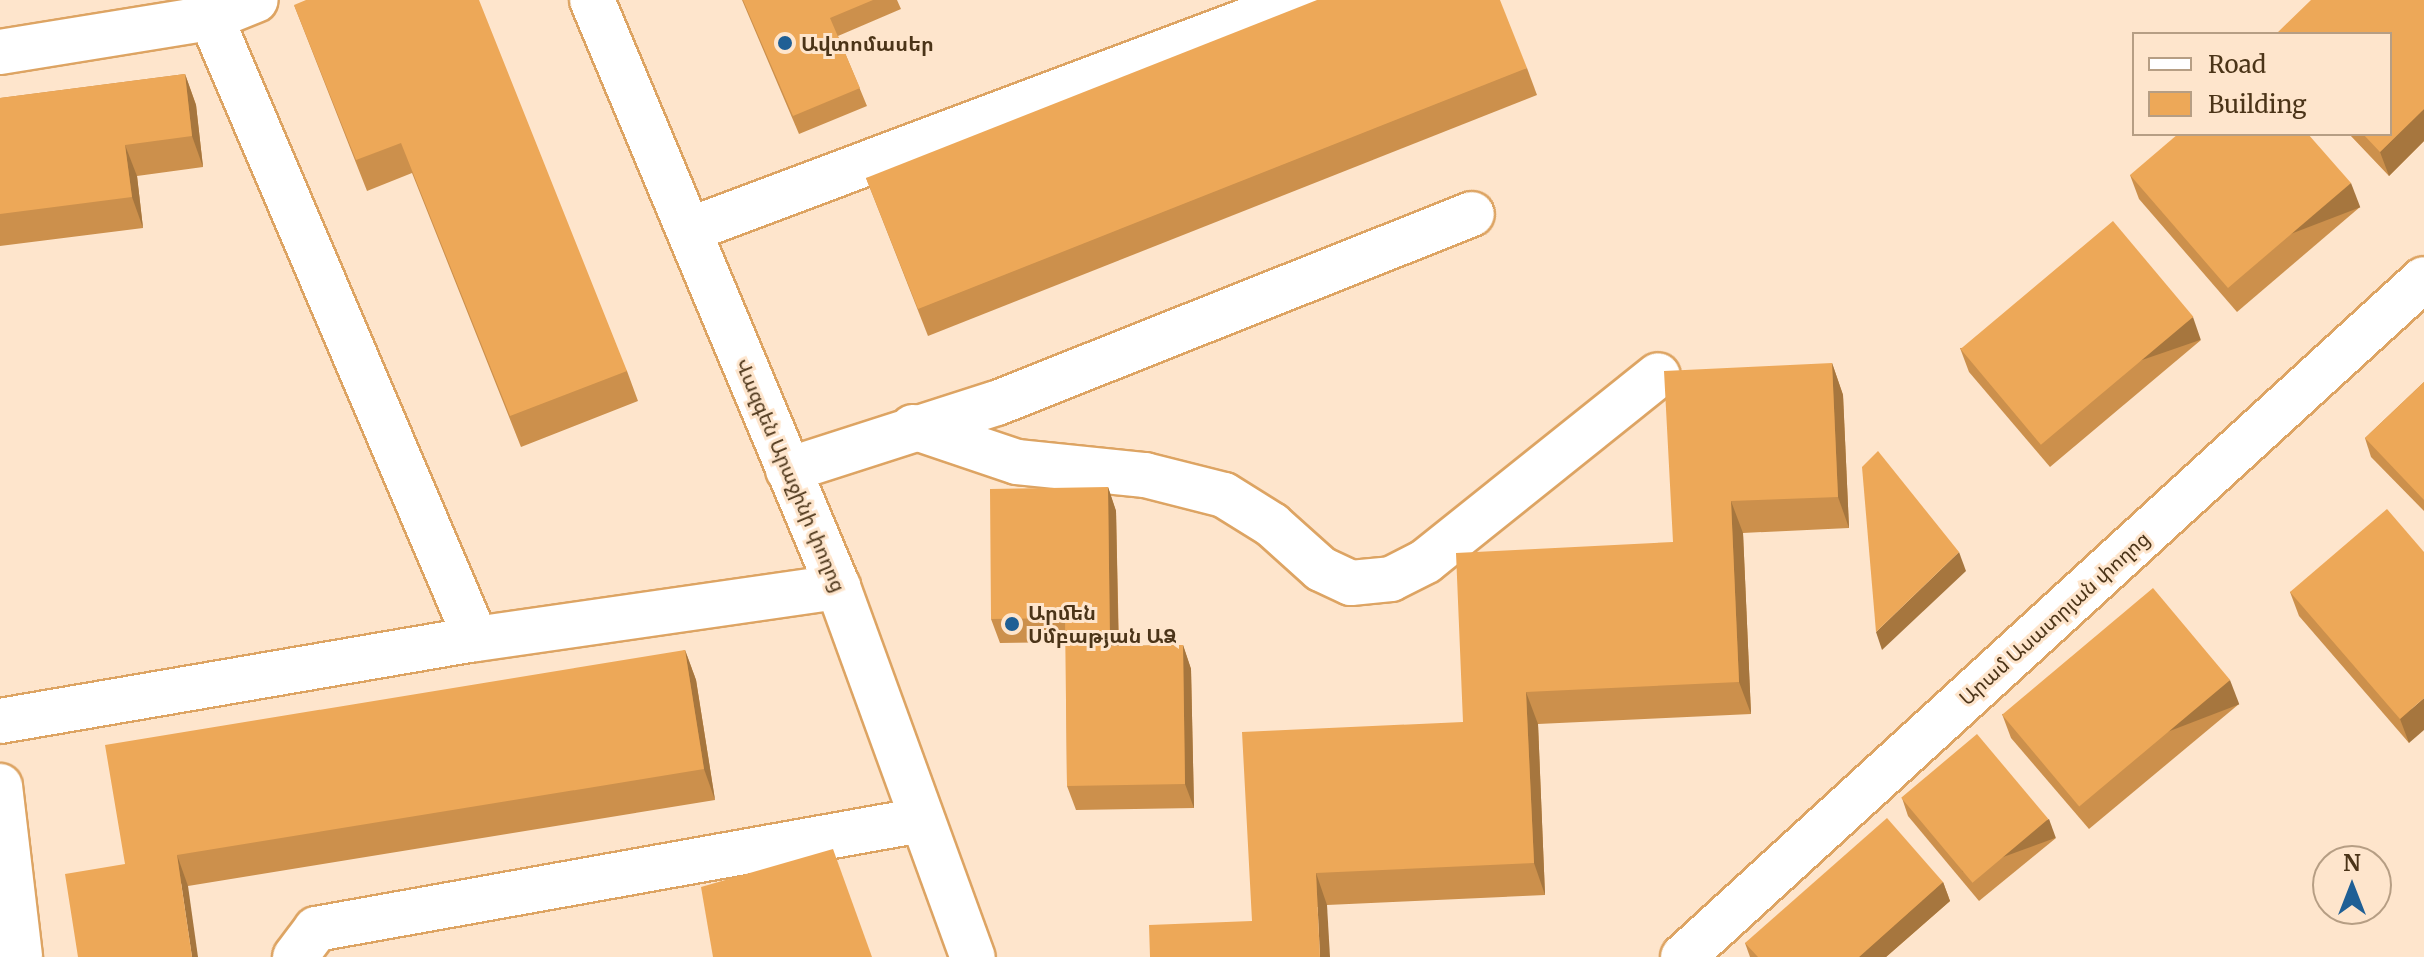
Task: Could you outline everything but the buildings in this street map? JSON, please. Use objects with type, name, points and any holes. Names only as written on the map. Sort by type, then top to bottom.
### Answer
[{"type":"street","points":[[0,52],[211,18],[256,0]]},
{"type":"street","name":"Վազգեն Արաջինի փողոց","points":[[592,0],[838,587],[973,957]]},
{"type":"street","points":[[689,230],[1302,0]]},
{"type":"street","points":[[211,18],[476,639]]},
{"type":"street","points":[[788,470],[913,427],[997,403],[1472,214]]},
{"type":"street","name":"Արամ Ասատրյան փողոց","points":[[1683,957],[2424,279]]},
{"type":"street","points":[[913,427],[1017,462],[1145,475],[1224,495],[1272,525],[1321,569],[1351,583],[1391,579],[1426,561],[1658,375]]},
{"type":"street","points":[[0,721],[476,639],[838,587]]},
{"type":"street","points":[[0,786],[20,957]]},
{"type":"street","points":[[295,957],[316,929],[921,820]]},
{"type":"place","name":"Ավտոմասեր","points":[[785,43]]},
{"type":"place","name":"Արմեն Սմբաթյան ԱՁ","points":[[1012,624]]}]
